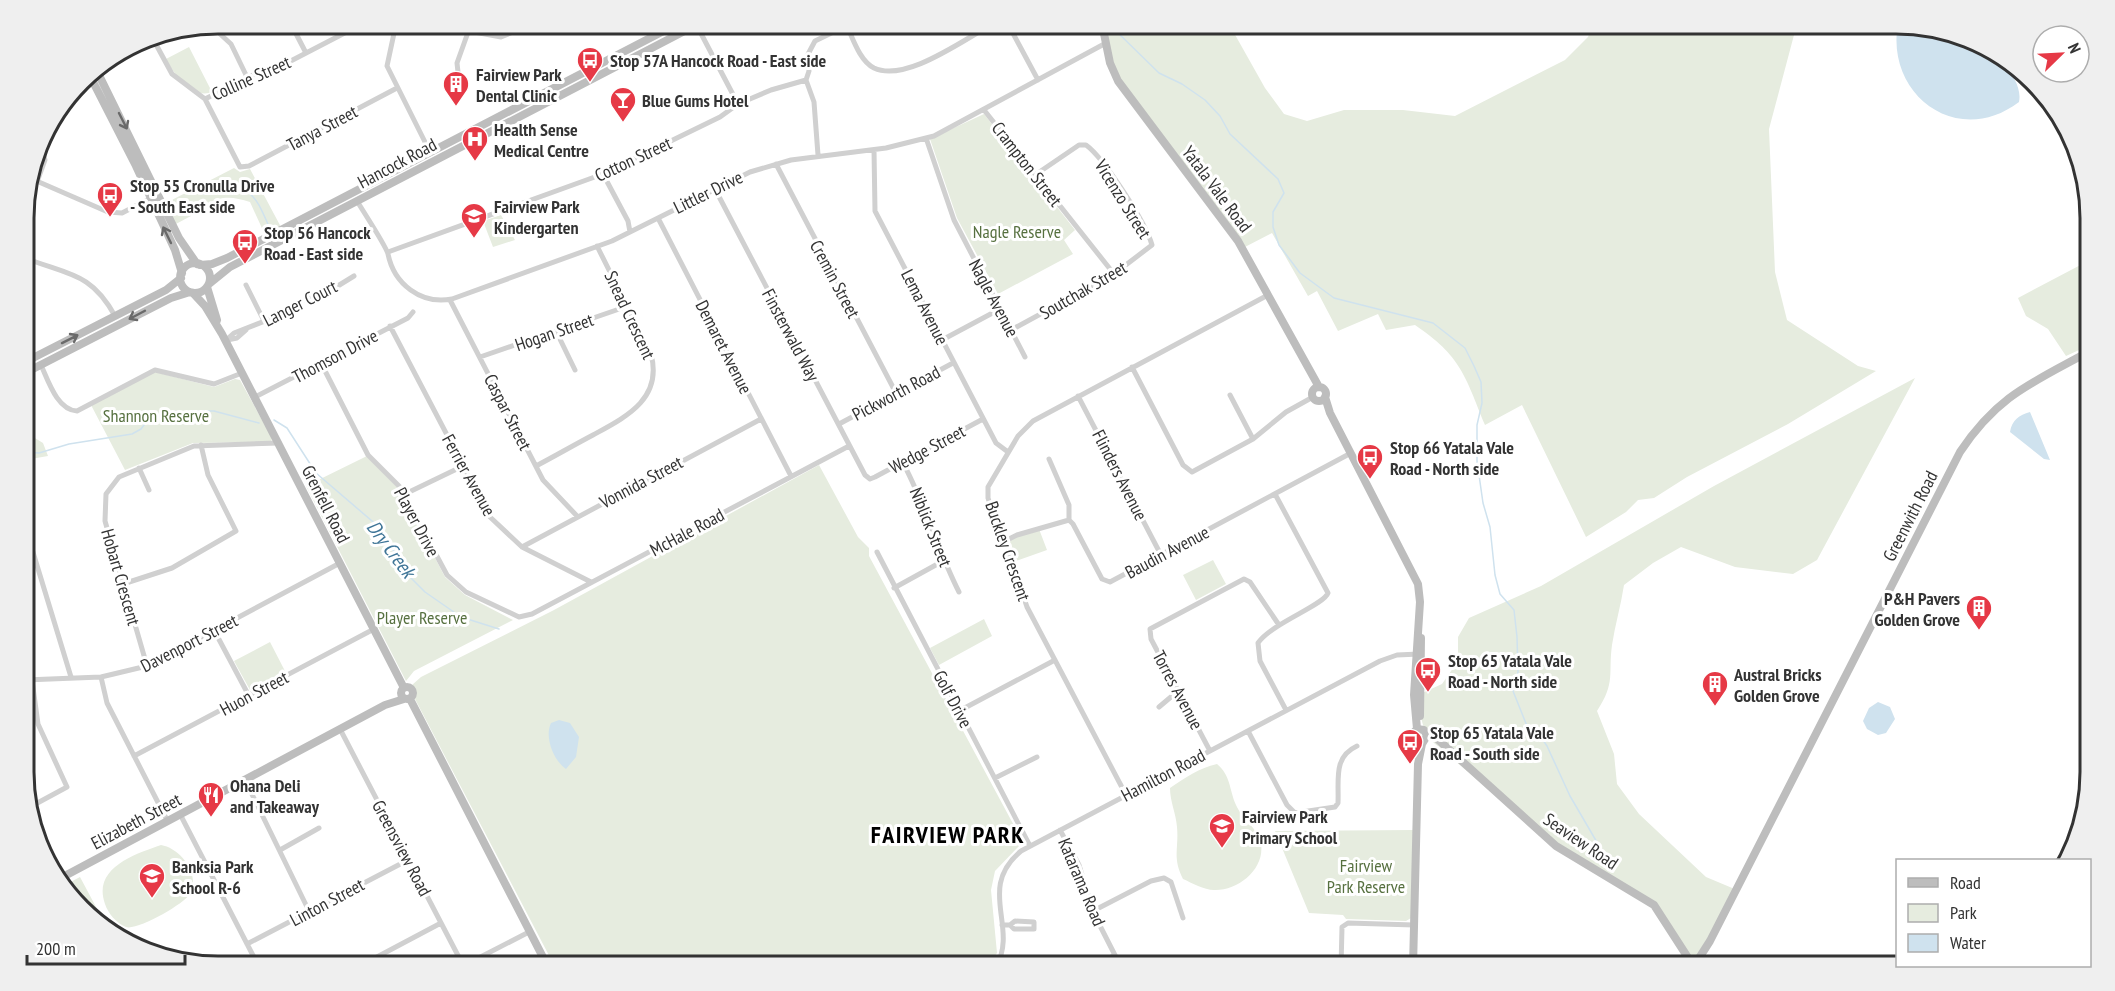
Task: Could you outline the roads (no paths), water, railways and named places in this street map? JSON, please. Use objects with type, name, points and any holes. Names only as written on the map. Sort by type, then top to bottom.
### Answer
[{"type":"main road","name":"Yatala Vale Road","points":[[1104,34],[1118,81],[1238,241],[1414,574],[1420,591],[1418,654],[1419,711],[1422,730]]},
{"type":"main road","name":"Hancock Road","points":[[199,264],[218,263],[656,35]]},
{"type":"main road","name":"Hancock Road","points":[[208,285],[222,271],[676,35]]},
{"type":"main road","points":[[35,368],[171,298],[201,292],[208,285],[209,272],[199,264],[179,238],[100,78]]},
{"type":"main road","points":[[94,84],[178,259],[183,287],[192,292]]},
{"type":"main road","points":[[424,166],[430,152],[441,155],[450,152]]},
{"type":"main road","points":[[336,201],[349,199],[357,201],[365,186]]},
{"type":"main road","points":[[150,198],[159,194]]},
{"type":"main road","points":[[35,357],[166,290],[188,266],[199,264]]},
{"type":"main road","name":"Grenfell Road","points":[[208,285],[224,337]]},
{"type":"main road","name":"Grenfell Road","points":[[192,292],[205,306],[224,337],[374,629],[405,695],[542,957]]},
{"type":"main road","name":"Greenwith Road","points":[[1699,956],[1710,941],[1965,444],[1979,424],[2000,403],[2034,381],[2080,356]]},
{"type":"main road","name":"Elizabeth Street","points":[[67,875],[405,695]]},
{"type":"main road","points":[[1413,956],[1416,807],[1423,743],[1422,730],[1413,733],[1413,739],[1423,743],[1441,745]]},
{"type":"main road","name":"Seaview Road","points":[[1422,730],[1556,846],[1654,905],[1686,956]]},
{"type":"street","points":[[221,35],[231,44],[247,77]]},
{"type":"street","points":[[297,35],[306,53]]},
{"type":"street","name":"Colline Street","points":[[205,99],[247,77],[283,65],[341,35]]},
{"type":"street","points":[[393,35],[387,66],[430,152]]},
{"type":"street","points":[[458,72],[457,63],[468,35]]},
{"type":"street","points":[[489,35],[501,37],[506,35]]},
{"type":"street","points":[[702,35],[738,104]]},
{"type":"street","points":[[819,155],[814,102],[806,80],[809,71],[807,56],[815,41],[828,35]]},
{"type":"street","points":[[852,35],[860,52],[874,68],[900,72],[973,35]]},
{"type":"street","points":[[1014,35],[1038,80]]},
{"type":"street","name":"Littler Drive","points":[[357,201],[388,252],[389,264],[413,293],[431,301],[450,300],[638,230],[750,172],[819,155],[874,150],[926,138],[984,110],[1106,43]]},
{"type":"street","points":[[157,45],[172,74],[205,99]]},
{"type":"street","name":"Cotton Street","points":[[388,252],[603,174],[720,117],[738,104],[771,90],[806,80]]},
{"type":"street","name":"Tanya Street","points":[[205,99],[240,167],[246,167],[397,88]]},
{"type":"street","name":"Crampton Street","points":[[984,110],[1114,274]]},
{"type":"street","name":"Nagle Avenue","points":[[926,138],[954,220],[1024,357]]},
{"type":"street","name":"Vicenzo Street","points":[[1035,175],[1079,145],[1086,145],[1092,149],[1125,196],[1149,234],[1152,245]]},
{"type":"street","name":"Lema Avenue","points":[[874,150],[875,211],[996,443],[1008,452]]},
{"type":"street","name":"Cremin Street","points":[[776,164],[896,393]]},
{"type":"street","points":[[603,174],[630,225],[630,232]]},
{"type":"street","points":[[38,183],[97,208],[115,213],[128,211],[150,198]]},
{"type":"street","name":"Finsterwald Way","points":[[715,189],[849,446],[865,475],[870,479]]},
{"type":"street","name":"Demaret Avenue","points":[[658,218],[791,477]]},
{"type":"street","name":"Soutchak Street","points":[[1011,330],[1114,274],[1152,245]]},
{"type":"street","name":"Snead Crescent","points":[[536,466],[628,416],[645,400],[654,378],[653,361],[597,246]]},
{"type":"street","points":[[35,263],[92,284],[102,294],[115,316]]},
{"type":"street","name":"Langer Court","points":[[224,337],[283,314],[318,293],[328,292],[354,276]]},
{"type":"street","points":[[246,285],[264,321]]},
{"type":"street","name":"Buckley Crescent","points":[[1126,795],[1022,597],[1005,541],[1000,536],[988,492],[990,481],[1027,425],[1268,295]]},
{"type":"street","name":"Caspar Street","points":[[450,300],[547,485],[577,516]]},
{"type":"street","name":"Hogan Street","points":[[480,357],[628,306]]},
{"type":"street","points":[[942,340],[1000,309]]},
{"type":"street","name":"Thomson Drive","points":[[255,398],[408,318],[413,312]]},
{"type":"street","name":"Ferrier Avenue","points":[[390,326],[490,518],[522,547],[591,582]]},
{"type":"street","points":[[556,331],[575,370]]},
{"type":"street","name":"Player Drive","points":[[321,363],[368,455],[393,478],[405,494],[447,575],[466,592],[519,617],[525,617]]},
{"type":"street","name":"Pickworth Road","points":[[838,424],[953,363]]},
{"type":"street","points":[[41,365],[62,403],[71,410],[77,411],[155,370],[214,384],[242,373]]},
{"type":"street","points":[[1132,367],[1187,470],[1198,470],[1253,439],[1287,412],[1318,394]]},
{"type":"street","points":[[1230,395],[1253,439]]},
{"type":"street","name":"Flinders Avenue","points":[[1078,396],[1161,555]]},
{"type":"street","name":"Vonnida Street","points":[[522,547],[761,419]]},
{"type":"street","name":"Wedge Street","points":[[870,479],[983,419]]},
{"type":"street","name":"Hobart Crescent","points":[[147,666],[104,511],[106,494],[113,483],[139,468],[201,445],[278,443]]},
{"type":"street","points":[[123,584],[172,568],[236,531],[207,475],[201,445]]},
{"type":"street","name":"McHale Road","points":[[525,617],[849,446]]},
{"type":"street","name":"Baudin Avenue","points":[[1069,520],[1105,581],[1115,580],[1351,453]]},
{"type":"street","points":[[1005,541],[1017,535],[1069,520],[1069,505],[1049,459]]},
{"type":"street","name":"Niblick Street","points":[[902,462],[921,497],[943,561],[959,592]]},
{"type":"street","points":[[405,494],[463,466]]},
{"type":"street","points":[[139,468],[149,490]]},
{"type":"street","points":[[1275,494],[1328,593],[1324,600],[1279,624],[1260,640],[1257,650],[1286,710]]},
{"type":"street","name":"Golf Drive","points":[[877,552],[1030,846]]},
{"type":"street","points":[[34,557],[71,677]]},
{"type":"street","points":[[894,588],[943,561]]},
{"type":"street","name":"Davenport Street","points":[[34,680],[101,677],[147,666],[340,563]]},
{"type":"street","name":"Torres Avenue","points":[[1210,751],[1151,639],[1150,629],[1244,579],[1250,582],[1279,624]]},
{"type":"street","name":"Huon Street","points":[[134,756],[374,629]]},
{"type":"street","points":[[214,630],[249,696]]},
{"type":"street","name":"Hamilton Road","points":[[999,957],[1003,945],[998,897],[1001,877],[1012,860],[1030,846],[1388,657],[1418,654]]},
{"type":"street","points":[[959,711],[1054,660]]},
{"type":"street","points":[[101,677],[107,703],[167,820]]},
{"type":"street","points":[[1159,707],[1178,691]]},
{"type":"street","points":[[34,705],[38,724],[68,787],[37,803]]},
{"type":"street","name":"Greensview Road","points":[[340,729],[458,957]]},
{"type":"street","points":[[1248,731],[1287,805],[1295,813],[1335,807],[1338,803],[1340,759],[1346,751],[1358,746]]},
{"type":"street","points":[[995,778],[1037,757]]},
{"type":"street","points":[[245,780],[309,911]]},
{"type":"street","points":[[180,814],[254,957]]},
{"type":"street","points":[[280,850],[319,828]]},
{"type":"street","name":"Katarama Road","points":[[1060,830],[1079,865],[1093,911],[1115,955]]},
{"type":"street","name":"Linton Street","points":[[247,944],[408,860]]},
{"type":"street","points":[[1093,911],[1151,881],[1164,878],[1171,882],[1183,918]]},
{"type":"street","points":[[377,957],[441,923]]},
{"type":"street","points":[[1341,956],[1342,927],[1348,923],[1413,925]]},
{"type":"street","points":[[1002,925],[1010,925]]},
{"type":"street","points":[[481,957],[529,932]]},
{"type":"water","points":[[1898,34],[1932,38],[1967,49],[1988,59],[2015,79],[2019,102],[1995,115],[1972,119],[1950,116],[1930,107],[1914,92],[1903,72],[1897,49]]},
{"type":"water","points":[[2030,412],[2050,460],[2044,459],[2010,432],[2012,424],[2017,419]]},
{"type":"water","points":[[1878,702],[1890,707],[1895,719],[1886,733],[1878,735],[1867,729],[1863,721],[1869,708]]},
{"type":"water","points":[[559,720],[570,723],[579,737],[576,757],[566,769],[554,755],[549,735],[551,723]]},
{"type":"waterway","points":[[1120,34],[1159,73],[1182,84],[1205,100],[1220,116],[1230,134],[1278,179],[1284,193],[1273,212],[1273,227],[1279,245],[1300,273],[1334,298],[1433,323],[1465,348],[1481,382],[1482,403],[1477,425],[1477,461],[1483,503],[1490,527],[1495,575],[1500,594],[1514,610],[1518,672],[1513,691],[1527,726],[1539,734],[1547,746],[1570,796],[1598,844]]},
{"type":"waterway","points":[[204,194],[231,189],[248,192],[259,205],[270,229]]},
{"type":"waterway","name":"Dry Creek","points":[[35,453],[69,444],[132,434],[141,429],[151,416],[172,417],[214,411],[259,423]]},
{"type":"waterway","name":"Dry Creek","points":[[274,420],[287,428],[316,473],[379,527],[408,575],[425,592],[461,617],[499,629]]},
{"type":"place","name":"Stop 57A Hancock Road - East side","points":[[590,83]]},
{"type":"place","name":"Fairview Park Dental Clinic","points":[[456,107]]},
{"type":"place","name":"Blue Gums Hotel","points":[[623,123]]},
{"type":"place","name":"Health Sense Medical Centre","points":[[475,162]]},
{"type":"place","name":"Stop 55 Cronulla Drive - South East side","points":[[110,218]]},
{"type":"place","name":"Fairview Park Kindergarten","points":[[474,239]]},
{"type":"place","name":"Stop 56 Hancock Road - East side","points":[[245,265]]},
{"type":"place","name":"Stop 66 Yatala Vale Road - North side","points":[[1370,480]]},
{"type":"place","name":"P&H Pavers Golden Grove","points":[[1979,631]]},
{"type":"place","name":"Stop 65 Yatala Vale Road - North side","points":[[1428,693]]},
{"type":"place","name":"Austral Bricks Golden Grove","points":[[1715,707]]},
{"type":"place","name":"Stop 65 Yatala Vale Road - South side","points":[[1410,765]]},
{"type":"place","name":"Ohana Deli and Takeaway","points":[[211,818]]},
{"type":"place","name":"Fairview Park Primary School","points":[[1222,849]]},
{"type":"place","name":"Banksia Park School R-6","points":[[152,899]]},
{"type":"district","name":"FAIRVIEW PARK","points":[[948,834]]},
{"type":"park label","name":"Nagle Reserve","points":[[1017,231]]},
{"type":"park label","name":"Shannon Reserve","points":[[156,415]]},
{"type":"park label","name":"Player Reserve","points":[[422,617]]},
{"type":"park label","name":"Fairview Park Reserve","points":[[1366,875]]}]
